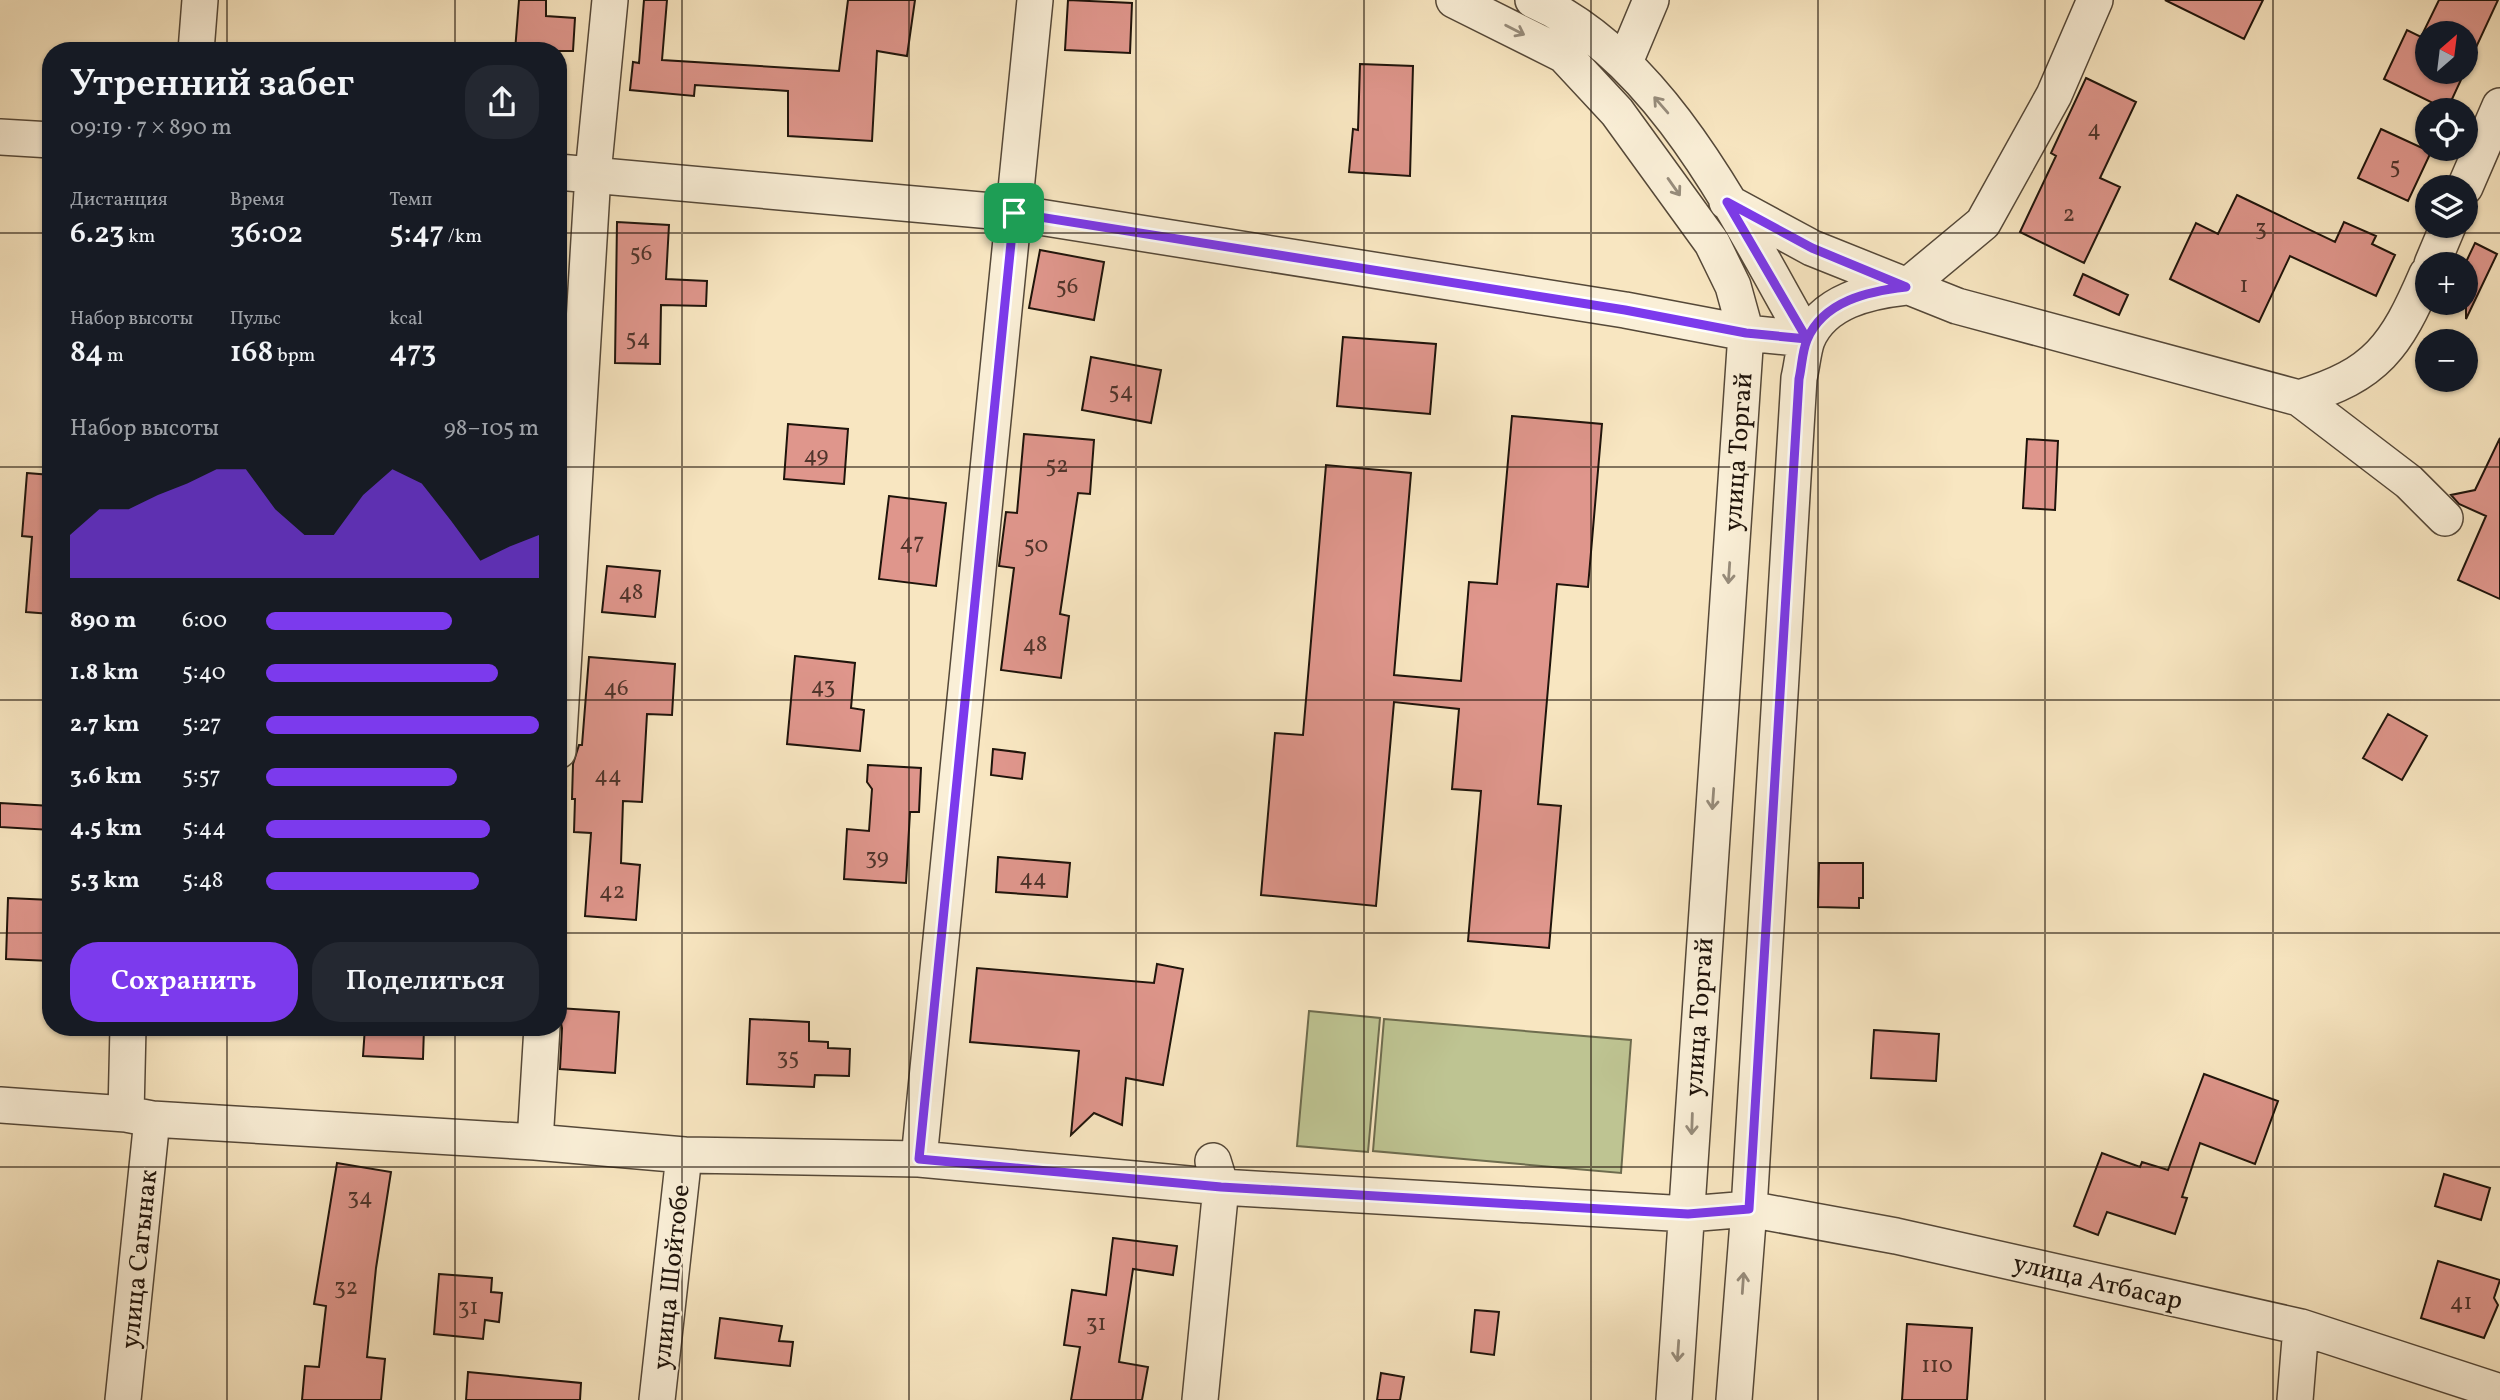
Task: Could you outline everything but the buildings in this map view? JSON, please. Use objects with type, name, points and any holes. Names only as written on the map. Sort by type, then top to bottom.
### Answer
[{"type":"street","points":[[197,42],[200,0]]},
{"type":"street","points":[[567,603],[593,174],[610,0]]},
{"type":"street","points":[[919,1159],[1035,0]]},
{"type":"street","points":[[567,173],[1014,213],[1625,310],[1746,333],[1733,286],[1712,243],[1617,112],[1564,55],[1454,0]]},
{"type":"street","points":[[1533,0],[1579,23],[1625,62],[1671,116],[1727,202],[1807,339]]},
{"type":"street","points":[[1625,62],[1651,0]]},
{"type":"street","points":[[1734,1400],[1749,1209],[1799,379],[1807,339],[1824,317],[1848,300],[1872,291],[1906,287],[1983,223],[2054,95],[2095,0]]},
{"type":"street","points":[[2470,175],[2500,106]]},
{"type":"street","points":[[0,137],[42,139]]},
{"type":"street","points":[[1727,202],[1812,248],[1956,306],[2299,398],[2409,482],[2445,518]]},
{"type":"street","points":[[2299,398],[2333,388],[2365,371],[2385,352],[2415,302]]},
{"type":"street","name":"улица Торгай","points":[[1674,1400],[1688,1214],[1694,1068],[1746,333],[1807,339]]},
{"type":"street","name":"улица Сагынак","points":[[123,1400],[139,1116],[129,1036]]},
{"type":"street","points":[[535,1142],[541,1036]]},
{"type":"street","name":"улица Атбасар","points":[[0,1105],[684,1154],[919,1159],[1217,1174],[1688,1214],[1749,1209],[1896,1236],[2301,1327],[2500,1392]]},
{"type":"street","name":"улица Шойтобе","points":[[657,1400],[684,1154]]},
{"type":"street","points":[[1200,1400],[1217,1174]]},
{"type":"street","points":[[2295,1400],[2301,1327]]},
{"type":"green space","points":[[1309,1011],[1380,1018],[1368,1152],[1297,1146]]},
{"type":"green space","points":[[1384,1019],[1631,1040],[1621,1173],[1373,1151]]},
{"type":"route","points":[[1014,213],[919,1159],[1221,1187],[1688,1214],[1749,1209],[1799,379],[1807,339],[1824,317],[1848,300],[1872,291],[1906,287],[1812,248],[1727,202],[1807,339],[1746,333],[1625,310],[1014,213]]}]
